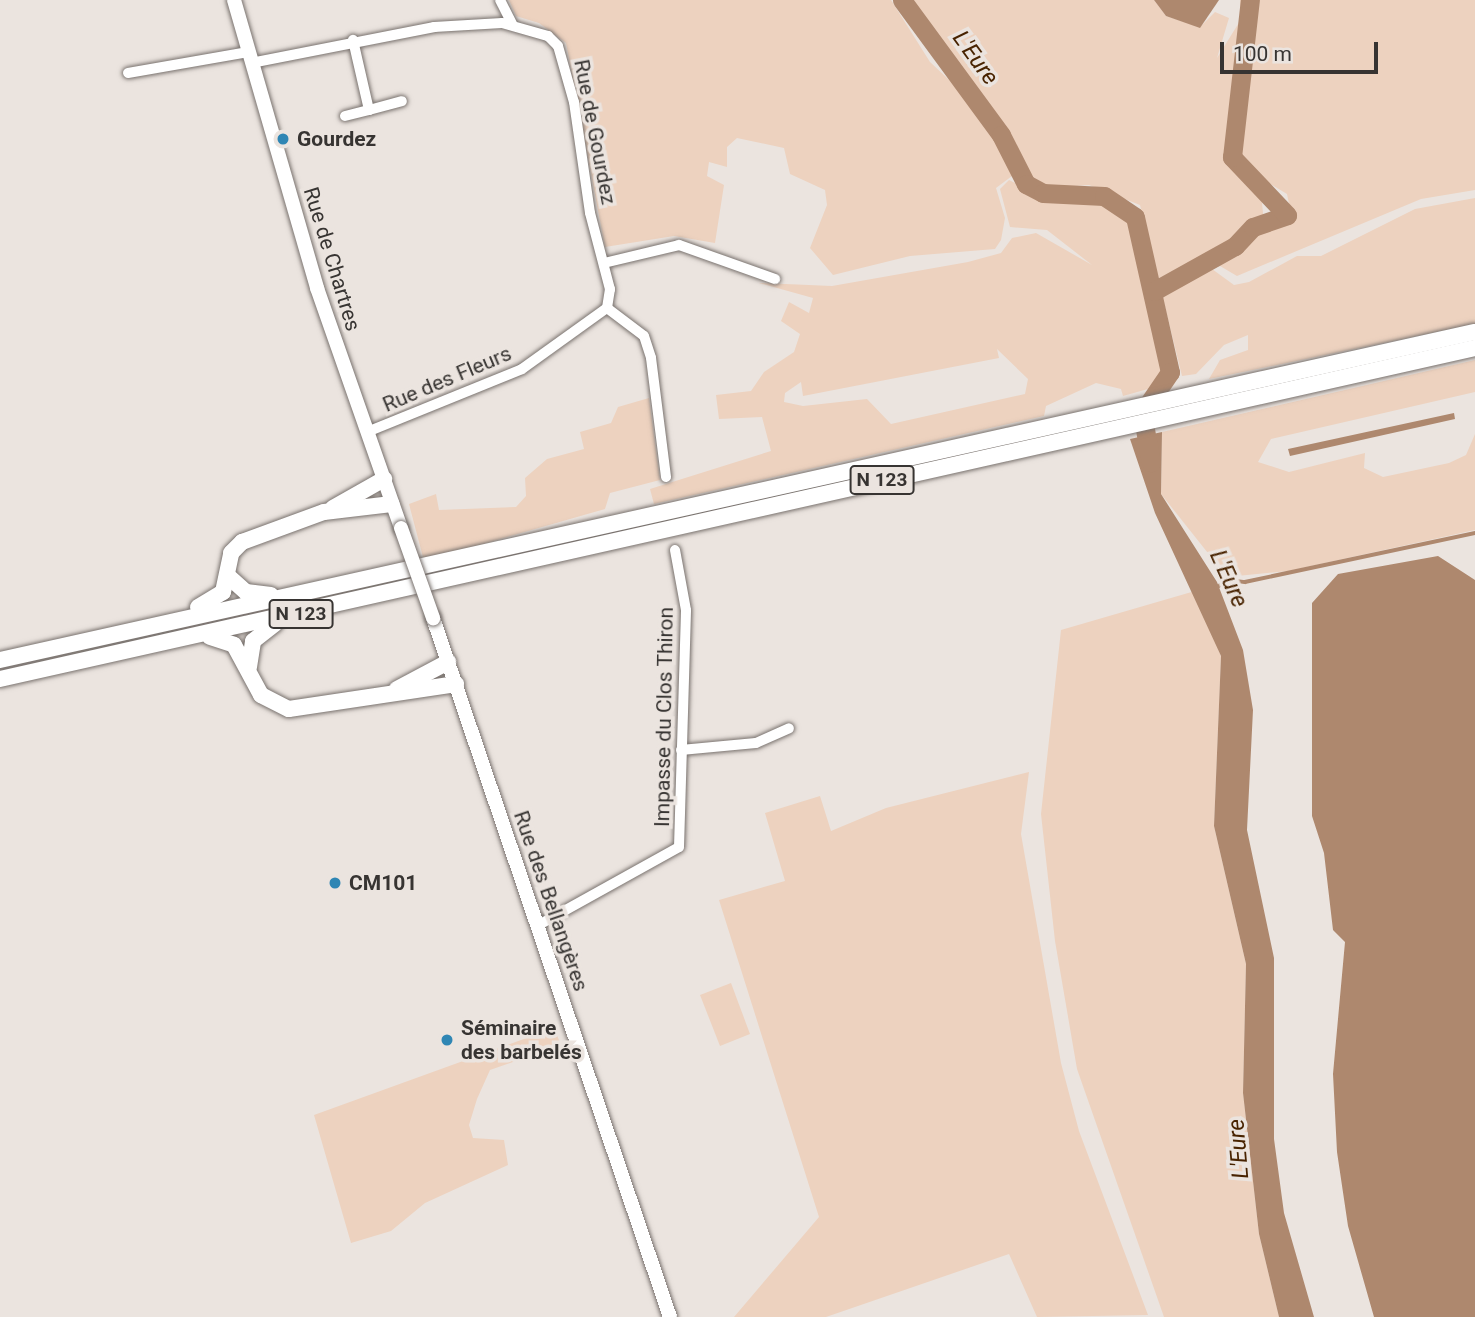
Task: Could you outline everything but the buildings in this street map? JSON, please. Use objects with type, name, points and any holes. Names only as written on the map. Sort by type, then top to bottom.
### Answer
[{"type":"main road","name":"Rue de Chartres","points":[[234,0],[367,432],[433,618]]},
{"type":"main road","name":"N 123","points":[[0,679],[313,611],[702,510],[1245,391],[1475,332]]},
{"type":"main road","name":"N 123","points":[[1245,391],[1475,348]]},
{"type":"main road","points":[[118,632],[215,601],[228,576],[231,554],[242,542],[324,512],[384,479]]},
{"type":"main road","points":[[324,512],[392,504]]},
{"type":"main road","name":"N 123","points":[[0,660],[284,597],[598,535]]},
{"type":"main road","points":[[228,576],[246,592],[284,597]]},
{"type":"main road","points":[[249,667],[260,633],[313,611]]},
{"type":"main road","name":"Rue des Bellangères","points":[[433,618],[670,1317]]},
{"type":"main road","points":[[197,636],[225,638],[249,667],[261,695],[289,709],[456,684]]},
{"type":"main road","points":[[388,693],[448,662]]},
{"type":"street","points":[[500,0],[513,24]]},
{"type":"street","name":"Rue de Gourdez","points":[[128,73],[353,40],[513,24],[533,28],[558,46],[604,263],[607,309]]},
{"type":"street","points":[[353,40],[369,110]]},
{"type":"street","points":[[345,116],[402,102]]},
{"type":"street","points":[[604,263],[679,245],[775,279]]},
{"type":"street","points":[[607,309],[644,336],[666,477]]},
{"type":"street","name":"Rue des Fleurs","points":[[367,432],[522,369],[607,309]]},
{"type":"street","name":"Impasse du Clos Thiron","points":[[537,926],[679,847],[686,610],[675,551]]},
{"type":"street","points":[[681,750],[756,743],[789,728]]},
{"type":"shaded area","points":[[509,0],[891,0],[930,62],[980,109],[1016,173],[996,188],[1005,218],[1001,240],[995,249],[910,256],[833,275],[810,248],[827,205],[825,190],[790,174],[784,148],[737,138],[727,147],[727,167],[709,162],[707,176],[724,185],[715,243],[674,236],[605,247],[566,43],[539,23],[516,16]]},
{"type":"shaded area","points":[[911,0],[1154,0],[1166,16],[1200,27],[1215,12],[1229,18],[1217,58],[1240,21],[1240,0],[1475,0],[1475,190],[1421,199],[1237,276],[1220,266],[1212,269],[1234,285],[1249,282],[1297,256],[1321,256],[1415,209],[1475,198],[1475,324],[1209,379],[1220,360],[1248,350],[1248,335],[1224,345],[1196,374],[1182,376],[1140,205],[1089,185],[1045,188],[1031,182],[994,115]],"holes":[[[1223,155],[1287,194],[1293,223],[1264,223],[1261,193]]]},
{"type":"shaded area","points":[[1154,0],[1219,0],[1200,28],[1166,16]]},
{"type":"shaded area","points":[[1009,180],[1051,201],[1093,195],[1130,216],[1165,371],[1155,387],[1123,396],[1121,389],[1096,383],[1046,406],[1044,416],[654,504],[650,489],[771,451],[762,417],[719,419],[716,395],[751,391],[764,372],[794,352],[800,334],[781,321],[789,302],[809,313],[813,298],[759,283],[832,286],[968,262],[1001,253],[1012,238],[1036,233],[1092,265],[1047,230],[1010,227],[1000,189]],"holes":[[[997,349],[1028,379],[1025,394],[891,424],[867,399],[803,406],[784,402],[785,393],[801,382],[803,396],[999,358]]]},
{"type":"shaded area","points":[[1475,360],[1475,392],[1271,439],[1258,462],[1289,472],[1365,453],[1364,468],[1383,477],[1449,463],[1466,455],[1475,434],[1475,530],[1288,571],[1227,577],[1161,494],[1162,432]]},
{"type":"shaded area","points":[[649,398],[660,480],[610,493],[605,509],[424,561],[409,504],[436,494],[439,510],[516,507],[526,496],[525,478],[547,459],[584,449],[580,432],[611,423],[618,407]]},
{"type":"shaded area","points":[[1454,413],[1455,419],[1290,456],[1288,449]]},
{"type":"shaded area","points":[[1162,432],[1161,494],[1217,582],[1243,650],[1253,710],[1247,830],[1274,958],[1274,1139],[1284,1213],[1314,1317],[1279,1317],[1259,1234],[1243,1093],[1246,964],[1214,826],[1221,656],[1155,513],[1130,439]]},
{"type":"shaded area","points":[[1438,556],[1475,580],[1475,1317],[1374,1317],[1348,1226],[1337,1152],[1333,1074],[1345,942],[1333,930],[1324,853],[1312,816],[1312,603],[1338,574]]},
{"type":"shaded area","points":[[1195,591],[1221,656],[1214,826],[1246,964],[1243,1093],[1259,1234],[1279,1317],[1164,1317],[1077,1069],[1055,941],[1041,814],[1061,630]]},
{"type":"shaded area","points":[[1029,772],[1021,834],[1061,1063],[1079,1131],[1148,1315],[1037,1317],[1009,1254],[826,1317],[734,1317],[819,1217],[719,900],[785,881],[765,813],[820,796],[831,831],[886,808]]},
{"type":"shaded area","points":[[731,983],[750,1034],[720,1046],[700,995]]},
{"type":"shaded area","points":[[554,1028],[561,1045],[490,1070],[477,1099],[469,1125],[473,1138],[504,1140],[508,1165],[425,1203],[391,1231],[351,1243],[314,1115]]},
{"type":"waterway","name":"L'Eure","points":[[902,0],[1001,135],[1026,184],[1043,193],[1104,196],[1135,217],[1170,372],[1142,413],[1151,462]]},
{"type":"waterway","points":[[1154,291],[1235,246],[1253,227],[1287,215],[1232,157],[1250,0]]},
{"type":"waterway","points":[[1216,588],[1228,580],[1245,582],[1475,533]]},
{"type":"place","name":"Gourdez","points":[[283,139]]},
{"type":"place","name":"CM101","points":[[335,883]]},
{"type":"place","name":"Séminaire des barbelés","points":[[447,1040]]}]
